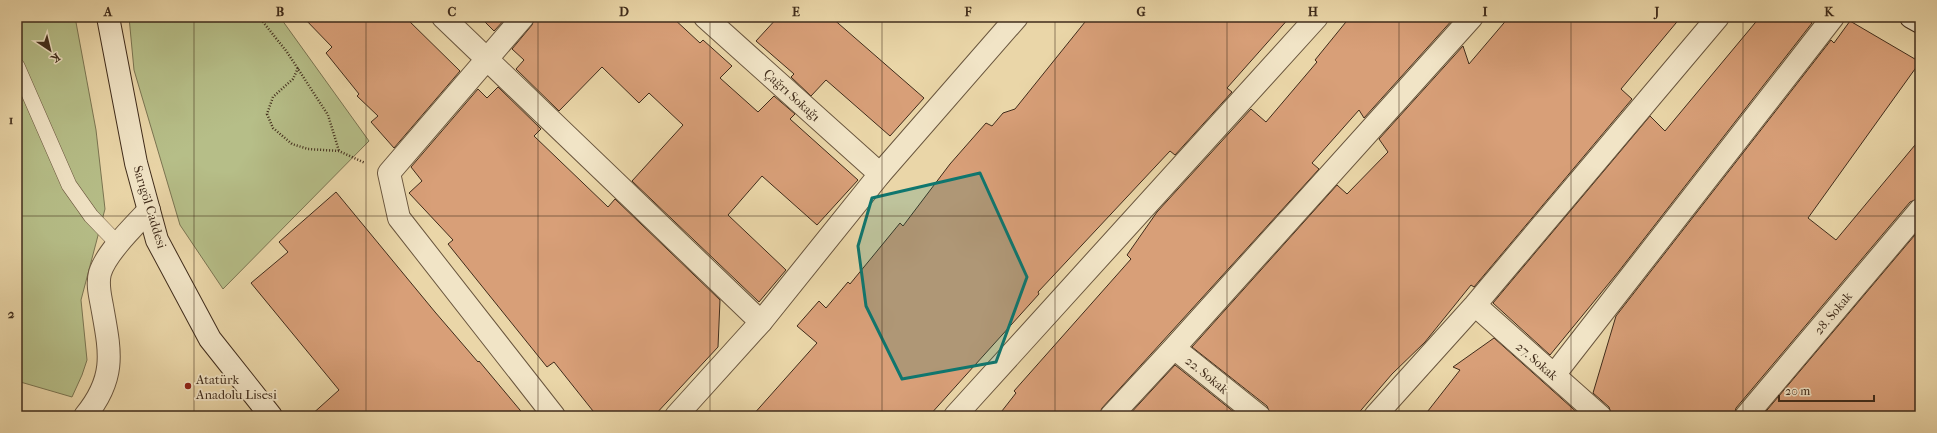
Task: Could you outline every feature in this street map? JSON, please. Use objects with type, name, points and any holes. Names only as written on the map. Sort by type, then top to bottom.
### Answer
[{"type":"street","name":"Sarıgöl Caddesi","points":[[108,17],[136,163],[157,240],[210,339],[271,416]]},
{"type":"street","points":[[443,17],[761,322]]},
{"type":"street","points":[[523,17],[389,174],[399,218],[554,416]]},
{"type":"street","name":"Çağrı Sokağı","points":[[705,17],[880,174]]},
{"type":"street","points":[[676,416],[761,322],[880,174],[1017,17]]},
{"type":"street","points":[[955,416],[1317,17]]},
{"type":"street","points":[[1111,416],[1472,17]]},
{"type":"street","points":[[1375,416],[1475,305],[1718,17]]},
{"type":"street","points":[[1554,375],[1833,17]]},
{"type":"street","points":[[1911,17],[1920,22]]},
{"type":"street","points":[[86,416],[104,386],[110,366],[109,341],[98,288],[100,272],[118,244],[149,210]]},
{"type":"street","name":"28. Sokak","points":[[1746,416],[1920,210]]},
{"type":"street","name":"27. Sokak","points":[[1475,305],[1600,416]]},
{"type":"street","name":"22. Sokak","points":[[1174,348],[1259,416]]},
{"type":"lane","points":[[17,66],[70,185],[91,216],[118,244]]},
{"type":"path","points":[[259,17],[298,68],[328,115],[339,151]]},
{"type":"path","points":[[298,68],[293,79],[273,97],[267,114],[273,128],[292,144],[308,149],[339,151],[389,174]]},
{"type":"highlighted area","points":[[980,173],[1027,277],[996,362],[902,379],[866,306],[858,246],[872,198]]},
{"type":"green space","points":[[17,17],[75,17],[96,130],[105,209],[81,300],[87,360],[72,397],[17,381]]},
{"type":"green space","points":[[129,17],[284,17],[282,20],[369,141],[223,289],[180,225],[134,70]]},
{"type":"building","points":[[303,17],[405,17],[460,71],[394,148],[371,122],[378,116],[357,96],[359,94],[326,53],[332,47]]},
{"type":"building","points":[[480,17],[507,17],[494,31]]},
{"type":"building","points":[[535,17],[672,17],[700,43],[703,40],[732,66],[720,78],[758,112],[774,96],[795,114],[790,119],[858,180],[817,225],[762,176],[728,215],[786,270],[759,302],[632,181],[683,125],[649,93],[639,103],[602,67],[559,111],[516,69],[524,60],[512,49],[532,25]]},
{"type":"building","points":[[778,17],[831,17],[924,98],[890,136],[826,80],[811,96],[791,77],[794,74],[756,41]]},
{"type":"building","points":[[1089,17],[1290,17],[1227,88],[1232,92],[1175,155],[1170,151],[1038,292],[1039,294],[929,416],[752,416],[817,343],[797,326],[819,301],[826,308],[848,282],[850,284],[900,223],[903,226],[950,164],[986,123],[992,126],[1003,113],[1015,109]]},
{"type":"building","points":[[1350,17],[1454,18],[1364,118],[1359,110],[1312,163],[1319,169],[1102,408],[1099,416],[998,416],[1016,393],[1014,391],[1131,259],[1127,255],[1157,212],[1251,109],[1266,122],[1317,62],[1315,60]]},
{"type":"building","points":[[1509,17],[1681,17],[1621,89],[1632,99],[1474,287],[1471,285],[1425,342],[1392,374],[1356,416],[1271,416],[1267,406],[1192,347],[1337,185],[1347,194],[1388,152],[1379,139],[1463,46],[1469,64]]},
{"type":"building","points":[[1760,17],[1805,17],[1812,23],[1619,271],[1550,355],[1493,303],[1650,116],[1665,131]]},
{"type":"building","points":[[1850,21],[1920,62],[1808,218],[1836,240],[1920,139],[1920,198],[1910,202],[1736,408],[1734,416],[1612,416],[1609,407],[1593,393],[1616,316],[1831,40],[1834,43]]},
{"type":"building","points":[[498,87],[541,129],[534,136],[608,207],[615,199],[720,300],[718,347],[654,416],[597,416],[554,362],[547,367],[448,244],[453,240],[409,193],[422,181],[411,167],[478,89],[487,98]]},
{"type":"building","points":[[336,192],[435,312],[478,362],[479,361],[525,416],[310,416],[339,390],[251,283],[288,252],[279,242]]},
{"type":"building","points":[[1920,229],[1920,416],[1762,416]]},
{"type":"building","points":[[1494,338],[1581,416],[1424,416],[1460,370],[1453,367]]},
{"type":"building","points":[[1175,365],[1239,416],[1128,416]]},
{"type":"place","name":"Atatürk Anadolu Lisesi","points":[[188,386]]}]
